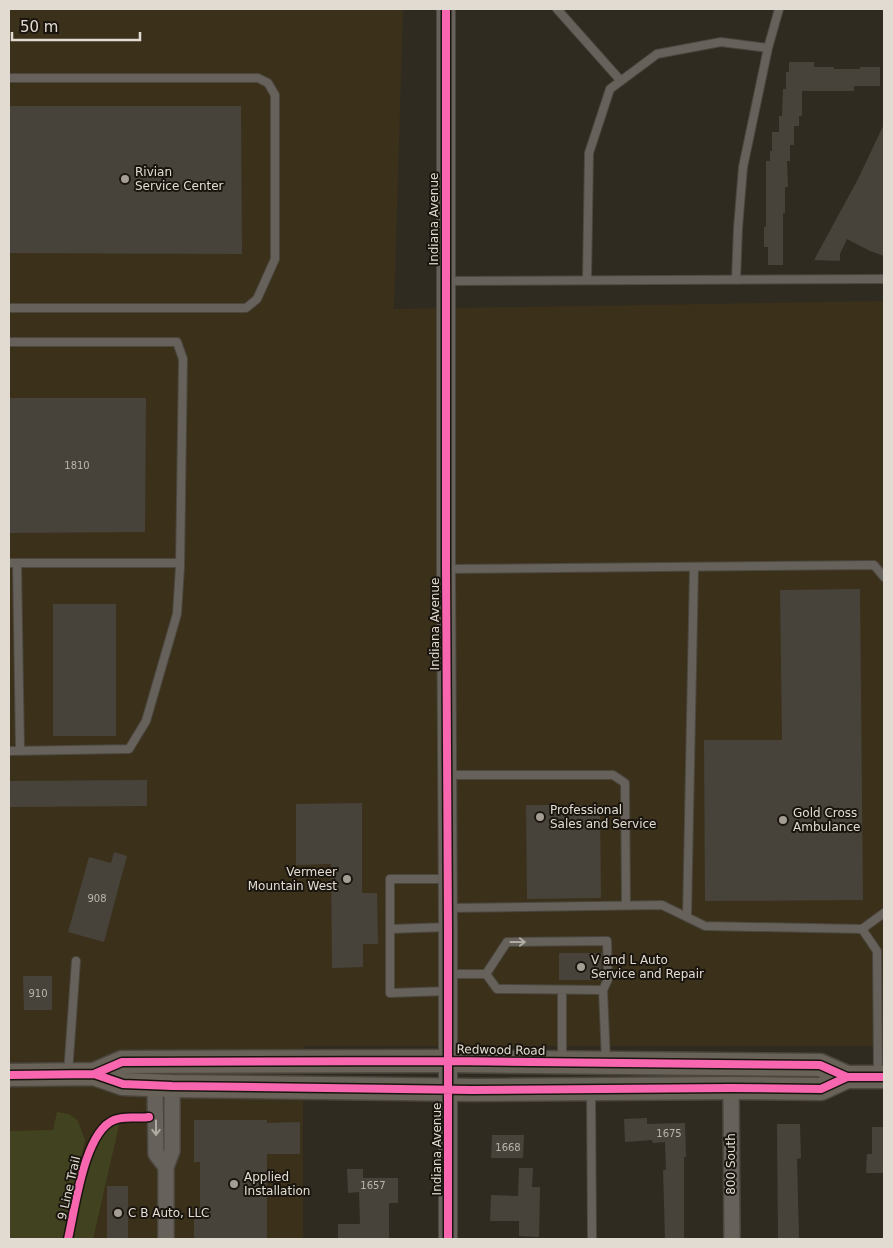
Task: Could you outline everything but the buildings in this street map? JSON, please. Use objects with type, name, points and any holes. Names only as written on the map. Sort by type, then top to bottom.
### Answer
[{"type":"main road","name":"Redwood Road","points":[[9,1075],[94,1074],[122,1062],[448,1061],[820,1065],[847,1078]]},
{"type":"main road","name":"Redwood Road","points":[[94,1074],[123,1084],[164,1086],[448,1090],[821,1089],[847,1078],[881,1077]]},
{"type":"street","name":"Indiana Avenue","points":[[446,9],[448,1239]]},
{"type":"street","points":[[164,1086],[156,1154],[166,1167],[166,1239]]},
{"type":"street","name":"800 South","points":[[731,1088],[732,1239]]},
{"type":"lane","points":[[557,9],[621,81]]},
{"type":"lane","points":[[736,280],[743,167],[768,48],[779,9]]},
{"type":"lane","points":[[587,280],[589,153],[610,89],[656,54],[721,42],[768,48]]},
{"type":"lane","points":[[9,78],[258,78],[268,82],[275,95],[275,259],[257,299],[246,308],[9,308]]},
{"type":"lane","points":[[446,281],[884,279]]},
{"type":"lane","points":[[9,342],[177,342],[183,358],[180,563],[177,614],[146,721],[129,750],[9,751]]},
{"type":"lane","points":[[20,751],[13,563],[180,563]]},
{"type":"lane","points":[[446,569],[874,565],[884,577]]},
{"type":"lane","points":[[687,917],[694,567]]},
{"type":"lane","points":[[447,775],[613,775],[625,783],[626,904]]},
{"type":"lane","points":[[448,879],[390,879],[390,993],[486,974],[507,942],[607,941],[608,979],[603,990],[606,1063]]},
{"type":"lane","points":[[448,908],[626,904],[662,905],[705,926],[862,928],[884,913]]},
{"type":"lane","points":[[390,929],[448,927]]},
{"type":"lane","points":[[862,928],[877,951],[881,1077]]},
{"type":"lane","points":[[68,1075],[76,960]]},
{"type":"lane","points":[[486,974],[496,989],[603,990]]},
{"type":"lane","points":[[562,990],[562,1062]]},
{"type":"lane","points":[[591,1089],[592,1239]]},
{"type":"shaded area","points":[[9,9],[403,9],[394,309],[884,301],[884,1046],[303,1046],[303,1239],[9,1239]]},
{"type":"green space","points":[[57,1112],[69,1114],[78,1121],[85,1140],[63,1239],[9,1239],[9,1131],[53,1130]]},
{"type":"green space","points":[[120,1121],[93,1239],[71,1239],[93,1148],[104,1132]]},
{"type":"cycle path","points":[[446,9],[448,1239]]},
{"type":"cycle path","points":[[94,1074],[122,1062],[448,1061],[820,1065],[847,1077]]},
{"type":"cycle path","points":[[9,1075],[94,1074],[123,1084],[172,1086],[472,1090],[821,1089],[847,1077],[884,1077]]},
{"type":"cycle path","name":"9 Line Trail","points":[[68,1239],[82,1173],[95,1139],[104,1127],[114,1120],[149,1117]]},
{"type":"place","name":"Rivian Service Center","points":[[125,179]]},
{"type":"place","name":"Professional Sales and Service","points":[[540,817]]},
{"type":"place","name":"Gold Cross Ambulance","points":[[783,820]]},
{"type":"place","name":"Vermeer Mountain West","points":[[347,879]]},
{"type":"place","name":"V and L Auto Service and Repair","points":[[581,967]]},
{"type":"place","name":"Applied Installation","points":[[234,1184]]},
{"type":"place","name":"C B Auto, LLC","points":[[118,1213]]}]
